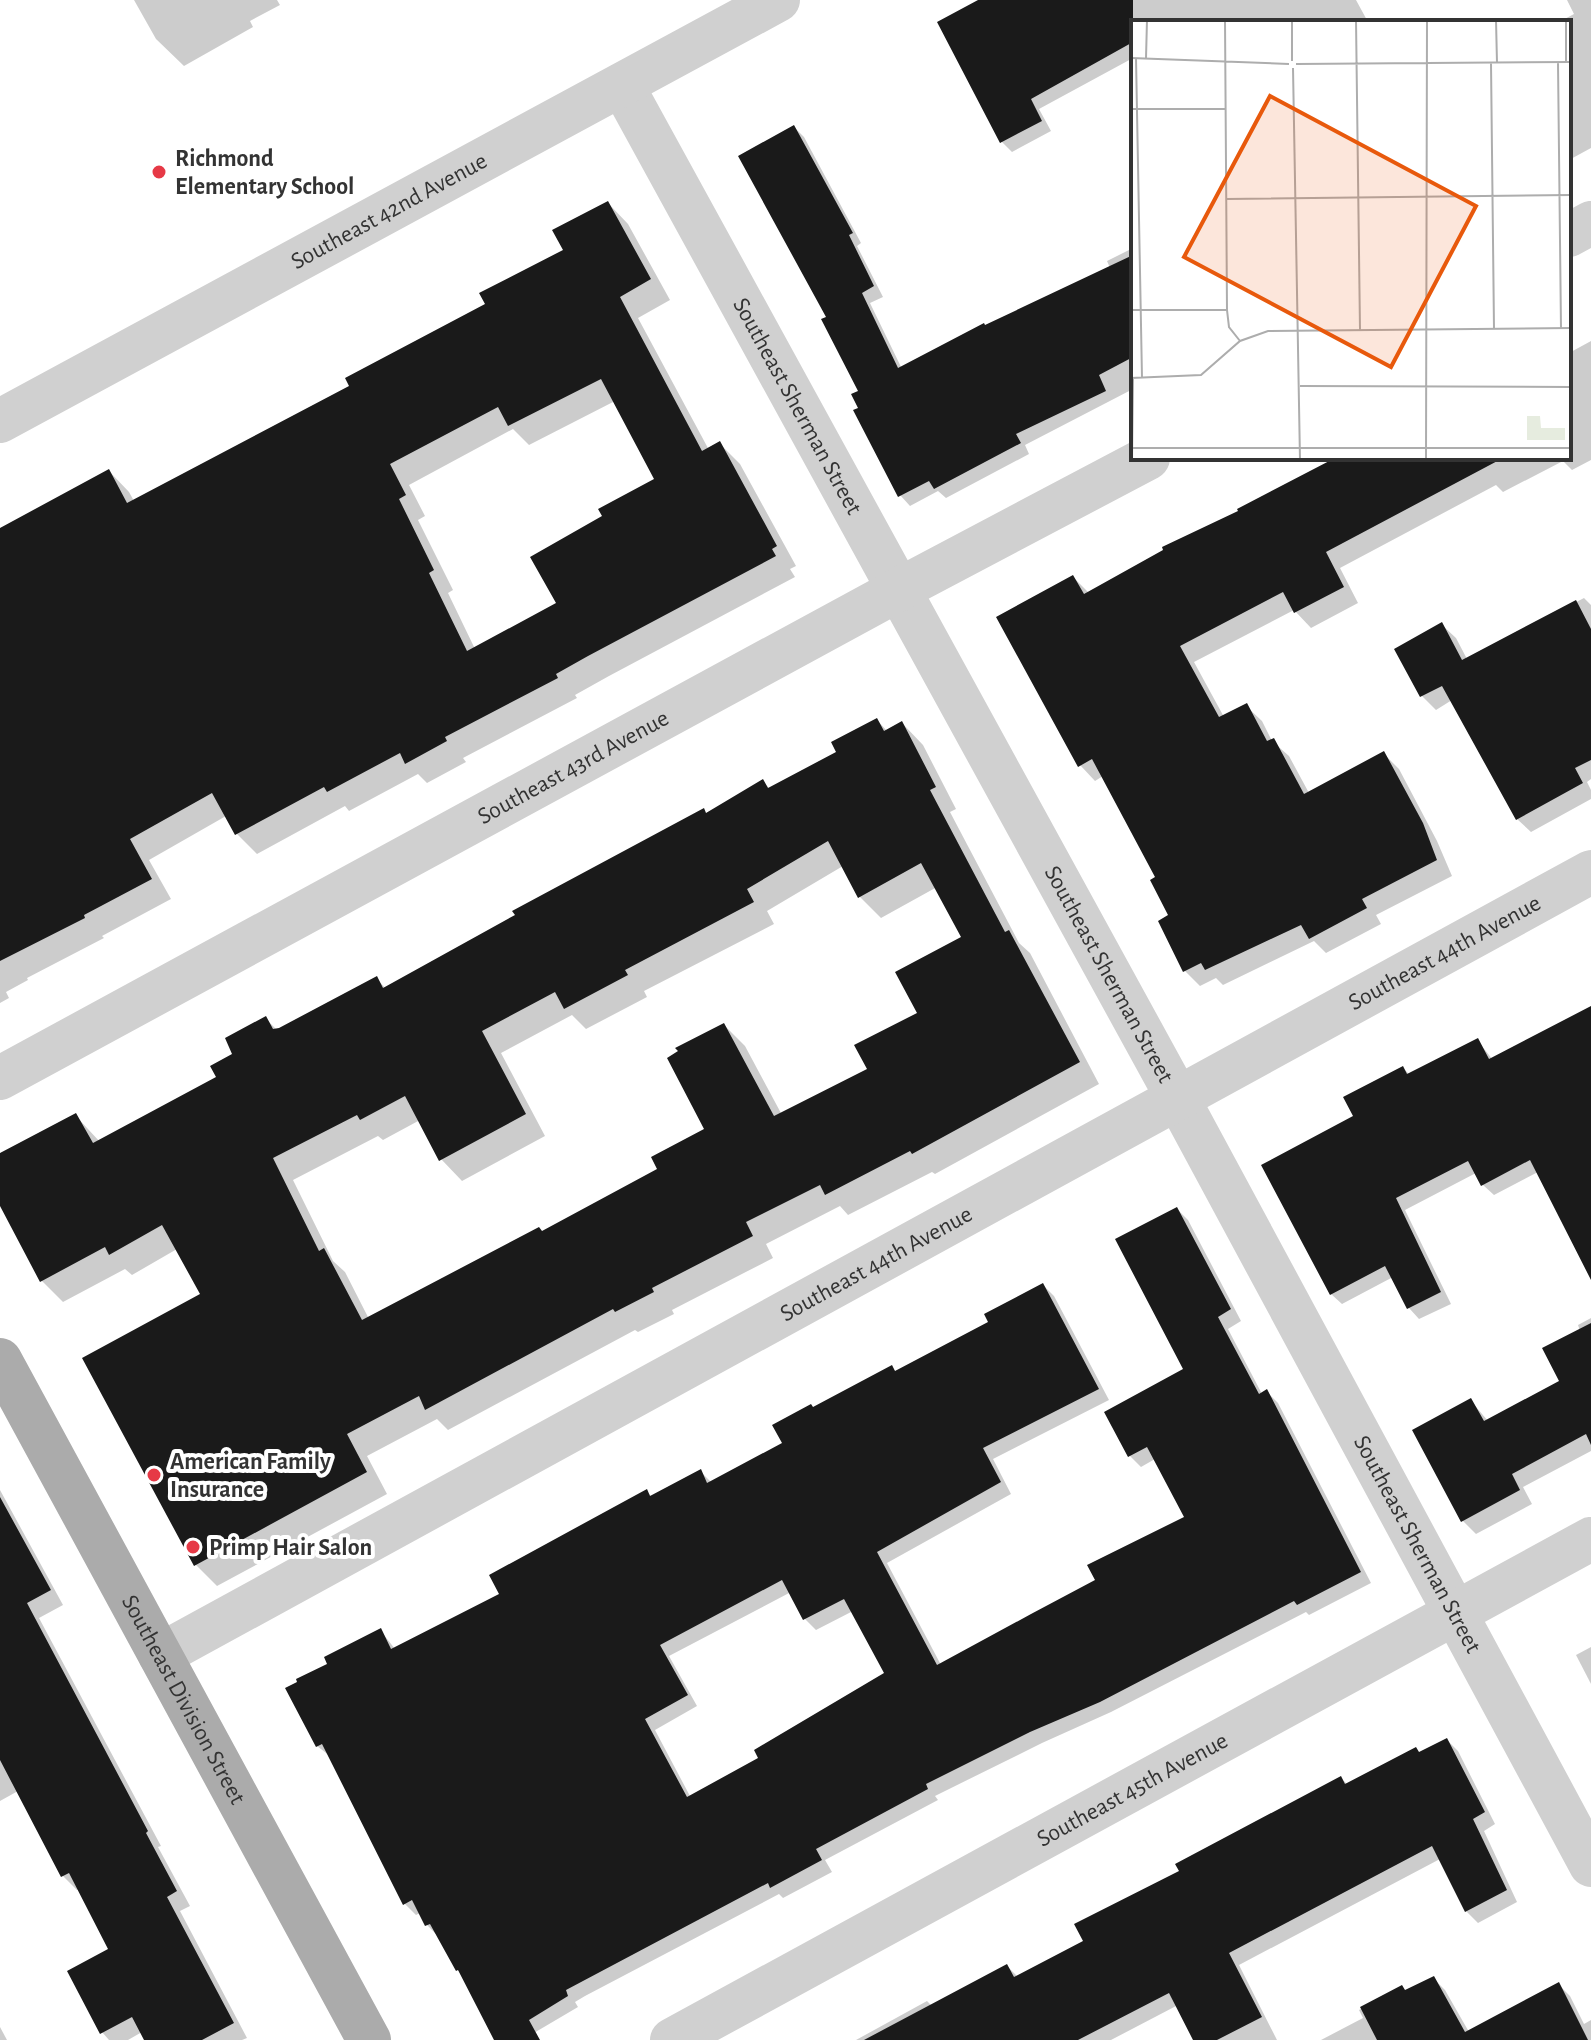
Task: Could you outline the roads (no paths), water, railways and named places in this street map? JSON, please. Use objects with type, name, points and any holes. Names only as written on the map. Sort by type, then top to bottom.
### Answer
[{"type":"main road","name":"Southeast Division Street","points":[[0,1360],[369,2040]]},
{"type":"street","name":"Southeast 42nd Avenue","points":[[0,421],[778,0]]},
{"type":"street","name":"Southeast Sherman Street","points":[[622,85],[1177,1097],[1591,1865]]},
{"type":"street","points":[[1571,234],[1591,223]]},
{"type":"street","name":"Southeast 43rd Avenue","points":[[0,1078],[900,589],[1144,460]]},
{"type":"street","name":"Southeast 44th Avenue","points":[[160,1655],[1591,872]]},
{"type":"street","name":"Southeast 45th Avenue","points":[[672,2040],[1591,1539]]},
{"type":"place","name":"Richmond Elementary School","points":[[159,172]]},
{"type":"place","name":"American Family Insurance","points":[[154,1475]]},
{"type":"place","name":"Primp Hair Salon","points":[[193,1547]]}]
